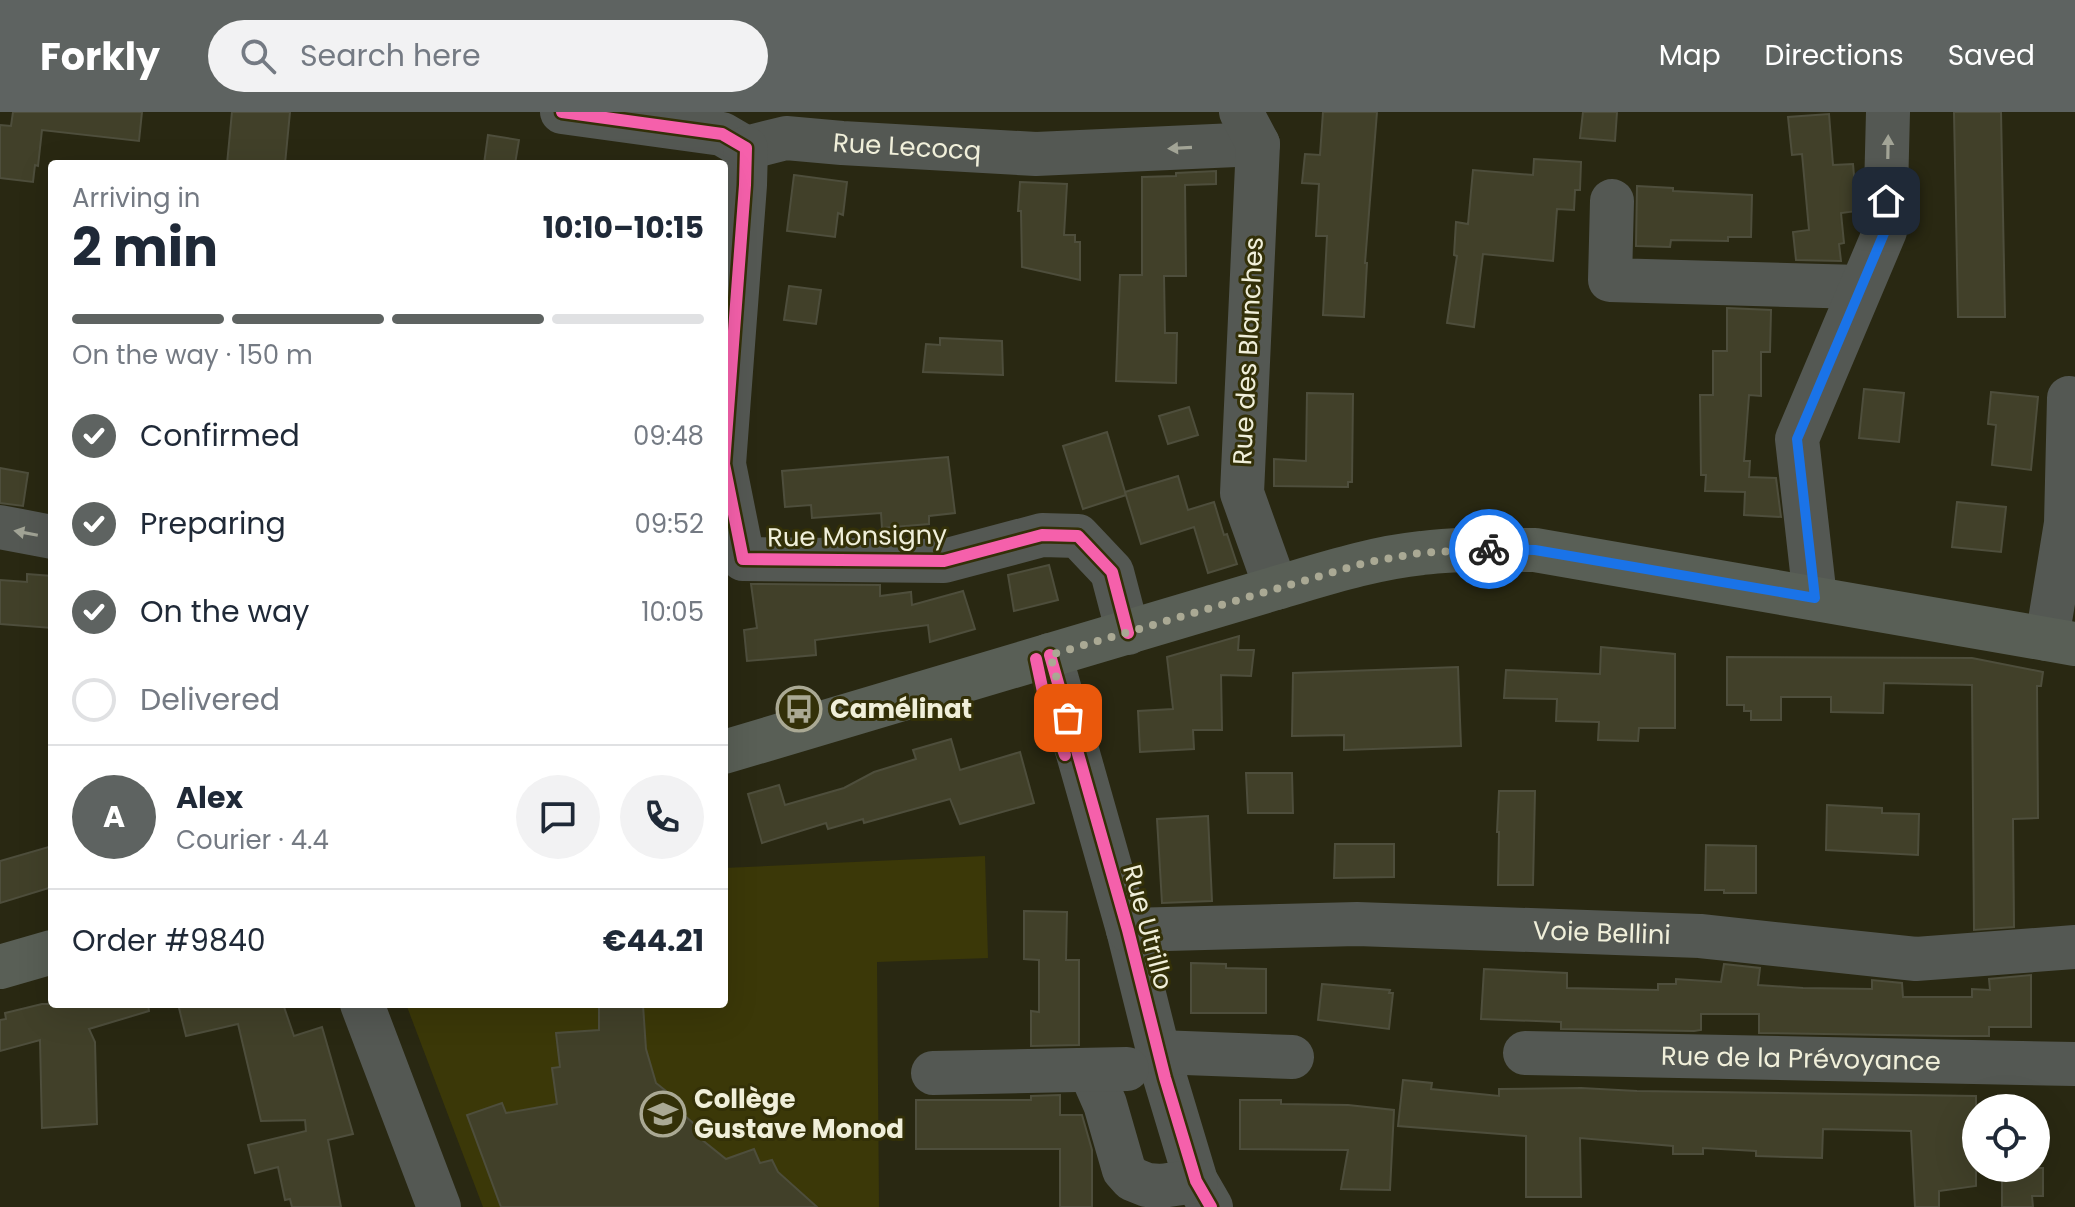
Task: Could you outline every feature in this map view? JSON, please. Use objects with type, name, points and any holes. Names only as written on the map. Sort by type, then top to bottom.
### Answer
[{"type":"main road","points":[[728,743],[1128,633],[1368,562],[1468,549],[1535,550],[2061,641]]},
{"type":"main road","points":[[0,967],[48,953]]},
{"type":"street","points":[[562,112],[609,116],[722,134],[746,148]]},
{"type":"street","points":[[1815,598],[1797,439],[1885,231],[1888,112]]},
{"type":"street","name":"Rue Lecocq","points":[[746,148],[786,138],[1036,154],[1249,128]]},
{"type":"street","name":"Rue des Blanches","points":[[1249,128],[1242,493],[1276,588]]},
{"type":"street","name":"Rue Monsigny","points":[[728,411],[746,148]]},
{"type":"street","points":[[1612,201],[1610,280],[1860,287]]},
{"type":"street","points":[[2061,641],[2069,398]]},
{"type":"street","name":"Rue Monsigny","points":[[728,484],[743,559],[944,561],[1042,535],[1078,536],[1112,572],[1128,633]]},
{"type":"street","points":[[0,527],[48,536]]},
{"type":"street","name":"Rue Utrillo","points":[[1050,655],[1128,930],[1125,1064],[1204,1194]]},
{"type":"street","name":"Voie Bellini","points":[[1128,930],[1357,924],[1700,936],[1916,959],[2075,947]]},
{"type":"street","points":[[364,1008],[439,1207]]},
{"type":"street","name":"Rue de la Prévoyance","points":[[1525,1053],[2075,1064]]},
{"type":"street","points":[[933,1073],[1292,1057]]},
{"type":"street","points":[[1125,1064],[1105,1104],[1124,1170],[1152,1196],[1204,1194]]},
{"type":"shaded area","name":"Collège Gustave Monod","points":[[985,856],[988,958],[877,962],[879,1207],[483,1207],[408,1008],[728,1008],[728,868]]},
{"type":"building","points":[[13,112],[142,112],[139,141],[42,130],[33,182],[0,178],[0,125],[11,126]]},
{"type":"building","points":[[232,112],[290,112],[285,160],[227,160]]},
{"type":"building","points":[[1323,112],[1377,112],[1365,263],[1364,317],[1323,315],[1327,236],[1316,236],[1319,184],[1302,183],[1305,154],[1320,155]]},
{"type":"building","points":[[1583,112],[1617,112],[1615,141],[1580,138]]},
{"type":"building","points":[[1954,112],[2001,112],[2005,317],[1958,317]]},
{"type":"building","points":[[1829,114],[1833,165],[1853,164],[1857,211],[1841,213],[1844,243],[1839,244],[1841,261],[1796,260],[1793,232],[1809,230],[1802,154],[1792,155],[1788,117]]},
{"type":"building","points":[[488,135],[519,140],[516,160],[485,160]]},
{"type":"building","points":[[1534,159],[1581,162],[1580,190],[1575,190],[1574,210],[1557,209],[1553,261],[1483,254],[1474,327],[1447,323],[1457,256],[1454,255],[1456,222],[1468,224],[1473,170],[1533,175]]},
{"type":"building","points":[[1216,171],[1216,184],[1185,185],[1186,276],[1164,276],[1165,333],[1177,333],[1176,383],[1116,381],[1120,275],[1142,275],[1142,177]]},
{"type":"building","points":[[794,175],[847,182],[843,215],[838,213],[835,237],[787,231]]},
{"type":"building","points":[[1020,182],[1067,184],[1064,235],[1075,235],[1075,242],[1080,242],[1080,280],[1022,267],[1021,211],[1018,211]]},
{"type":"building","points":[[1637,186],[1752,195],[1751,237],[1728,237],[1728,241],[1671,240],[1670,247],[1636,246]]},
{"type":"building","points":[[789,286],[821,290],[816,324],[784,320]]},
{"type":"building","points":[[1727,308],[1771,310],[1770,352],[1761,352],[1761,396],[1749,395],[1744,461],[1750,461],[1749,477],[1776,478],[1781,517],[1744,515],[1745,492],[1705,491],[1706,475],[1701,475],[1700,395],[1713,395],[1713,351],[1727,351]]},
{"type":"building","points":[[940,338],[1002,341],[1003,375],[923,372],[926,344],[940,345]]},
{"type":"building","points":[[1864,389],[1904,393],[1899,442],[1859,438]]},
{"type":"building","points":[[1991,392],[2038,397],[2031,470],[1992,465],[1996,425],[1988,424]]},
{"type":"building","points":[[1307,393],[1353,394],[1352,482],[1348,482],[1348,487],[1274,486],[1274,459],[1306,461]]},
{"type":"building","points":[[1189,407],[1198,435],[1168,444],[1159,416]]},
{"type":"building","points":[[1107,432],[1126,495],[1083,509],[1063,446]]},
{"type":"building","points":[[948,457],[955,513],[929,516],[929,524],[882,528],[881,513],[812,518],[811,505],[785,507],[782,471]]},
{"type":"building","points":[[0,468],[28,473],[23,506],[0,503]]},
{"type":"building","points":[[1178,476],[1188,510],[1214,502],[1237,564],[1208,573],[1194,527],[1141,544],[1125,492]]},
{"type":"building","points":[[1957,502],[2006,507],[2001,552],[1952,547]]},
{"type":"building","points":[[1049,565],[1058,600],[1014,611],[1008,575]]},
{"type":"building","points":[[27,574],[48,576],[48,628],[0,624],[0,580],[27,582]]},
{"type":"building","points":[[751,584],[880,585],[880,596],[911,592],[912,605],[963,591],[975,629],[930,642],[928,625],[815,640],[816,655],[747,661],[744,630],[757,628]]},
{"type":"building","points":[[1239,636],[1238,650],[1254,650],[1251,676],[1221,675],[1222,730],[1193,730],[1194,749],[1140,752],[1138,711],[1173,709],[1167,657]]},
{"type":"building","points":[[1601,647],[1675,654],[1675,728],[1639,728],[1638,741],[1598,740],[1599,722],[1556,721],[1557,699],[1504,698],[1506,670],[1600,674]]},
{"type":"building","points":[[1727,657],[1972,658],[2043,672],[2041,686],[2037,686],[2038,818],[2013,819],[2014,927],[1974,930],[1972,685],[1884,683],[1883,713],[1831,712],[1831,697],[1781,697],[1781,720],[1751,720],[1751,711],[1744,711],[1744,705],[1727,705]]},
{"type":"building","points":[[1458,667],[1461,746],[1344,750],[1344,735],[1292,736],[1293,673]]},
{"type":"building","points":[[951,739],[960,770],[1020,752],[1034,803],[960,824],[950,799],[864,823],[863,819],[828,829],[826,823],[762,843],[748,794],[779,785],[785,805],[844,788],[874,772],[916,759],[913,750]]},
{"type":"building","points":[[1246,773],[1292,773],[1293,813],[1248,813]]},
{"type":"building","points":[[1499,791],[1535,791],[1533,885],[1498,885]]},
{"type":"building","points":[[1827,805],[1882,808],[1882,813],[1919,814],[1918,855],[1826,850]]},
{"type":"building","points":[[1208,816],[1212,901],[1162,903],[1157,819]]},
{"type":"building","points":[[1335,844],[1394,844],[1394,877],[1334,878]]},
{"type":"building","points":[[1706,845],[1756,846],[1756,893],[1705,890]]},
{"type":"building","points":[[48,847],[48,888],[0,903],[0,861]]},
{"type":"building","points":[[1024,911],[1067,912],[1066,960],[1079,960],[1079,1045],[1031,1046],[1031,1011],[1039,1012],[1039,960],[1024,959]]},
{"type":"building","points":[[1191,963],[1266,969],[1266,1013],[1191,1013]]},
{"type":"building","points":[[1724,964],[1760,968],[1758,985],[1872,989],[1872,980],[1902,983],[1903,997],[1972,997],[1972,989],[1990,990],[1989,979],[2031,975],[2031,1027],[1989,1027],[1989,1036],[1951,1036],[1759,1033],[1759,1014],[1701,1014],[1701,1030],[1694,1031],[1561,1029],[1561,1022],[1481,1019],[1484,969],[1567,973],[1567,988],[1658,990],[1658,984],[1676,984],[1676,979],[1721,982]]},
{"type":"building","points":[[1322,984],[1390,990],[1389,993],[1393,993],[1389,1029],[1318,1020]]},
{"type":"building","points":[[42,1004],[48,1004],[48,1008],[149,1008],[149,1011],[89,1029],[95,1042],[97,1124],[42,1128],[40,1040],[0,1051],[0,1020],[6,1019],[5,1013]]},
{"type":"building","points":[[179,1008],[284,1008],[294,1036],[322,1027],[353,1134],[328,1140],[341,1207],[292,1207],[290,1199],[285,1200],[278,1167],[255,1173],[248,1145],[306,1131],[305,1120],[261,1121],[238,1024],[186,1036]]},
{"type":"building","points":[[599,1008],[643,1008],[646,1049],[656,1083],[681,1103],[677,1109],[700,1129],[696,1135],[726,1159],[754,1149],[760,1163],[772,1160],[778,1172],[817,1207],[501,1207],[467,1115],[502,1103],[506,1113],[557,1104],[552,1068],[560,1067],[556,1033],[599,1030]]},
{"type":"building","points":[[1403,1080],[1432,1083],[1431,1089],[1499,1096],[1499,1089],[1581,1088],[1962,1096],[1962,1182],[1976,1182],[1976,1186],[1939,1191],[1939,1207],[1915,1207],[1911,1131],[1823,1129],[1822,1158],[1756,1156],[1756,1151],[1703,1148],[1703,1154],[1673,1154],[1673,1146],[1580,1138],[1581,1197],[1526,1197],[1526,1136],[1398,1126]]},
{"type":"building","points":[[1060,1095],[1060,1115],[1082,1115],[1092,1150],[1092,1207],[1060,1207],[1060,1149],[916,1149],[916,1100],[1031,1100],[1031,1096]]},
{"type":"building","points":[[1240,1100],[1281,1100],[1281,1104],[1348,1105],[1394,1110],[1390,1190],[1341,1189],[1348,1150],[1240,1149]]},
{"type":"building","points":[[2002,1182],[2043,1182],[2043,1196],[2032,1196],[2033,1207],[2002,1207]]},
{"type":"cycle path","points":[[562,112],[722,134],[746,148],[728,411]]},
{"type":"cycle path","points":[[728,484],[743,559],[944,561],[1042,535],[1078,536],[1112,572],[1128,633]]},
{"type":"cycle path","points":[[1050,655],[1128,930],[1165,1078],[1196,1181],[1211,1207]]},
{"type":"cycle path","points":[[1036,659],[1043,692],[1065,755]]},
{"type":"way so far","points":[[1068,718],[1050,655],[1368,562],[1420,553],[1489,549]]},
{"type":"place","name":"Camélinat","points":[[799,709]]},
{"type":"place","name":"Collège Gustave Monod","points":[[663,1114]]},
{"type":"route","points":[[1489,549],[1535,550],[1815,598],[1797,439],[1885,231],[1886,201]]}]
